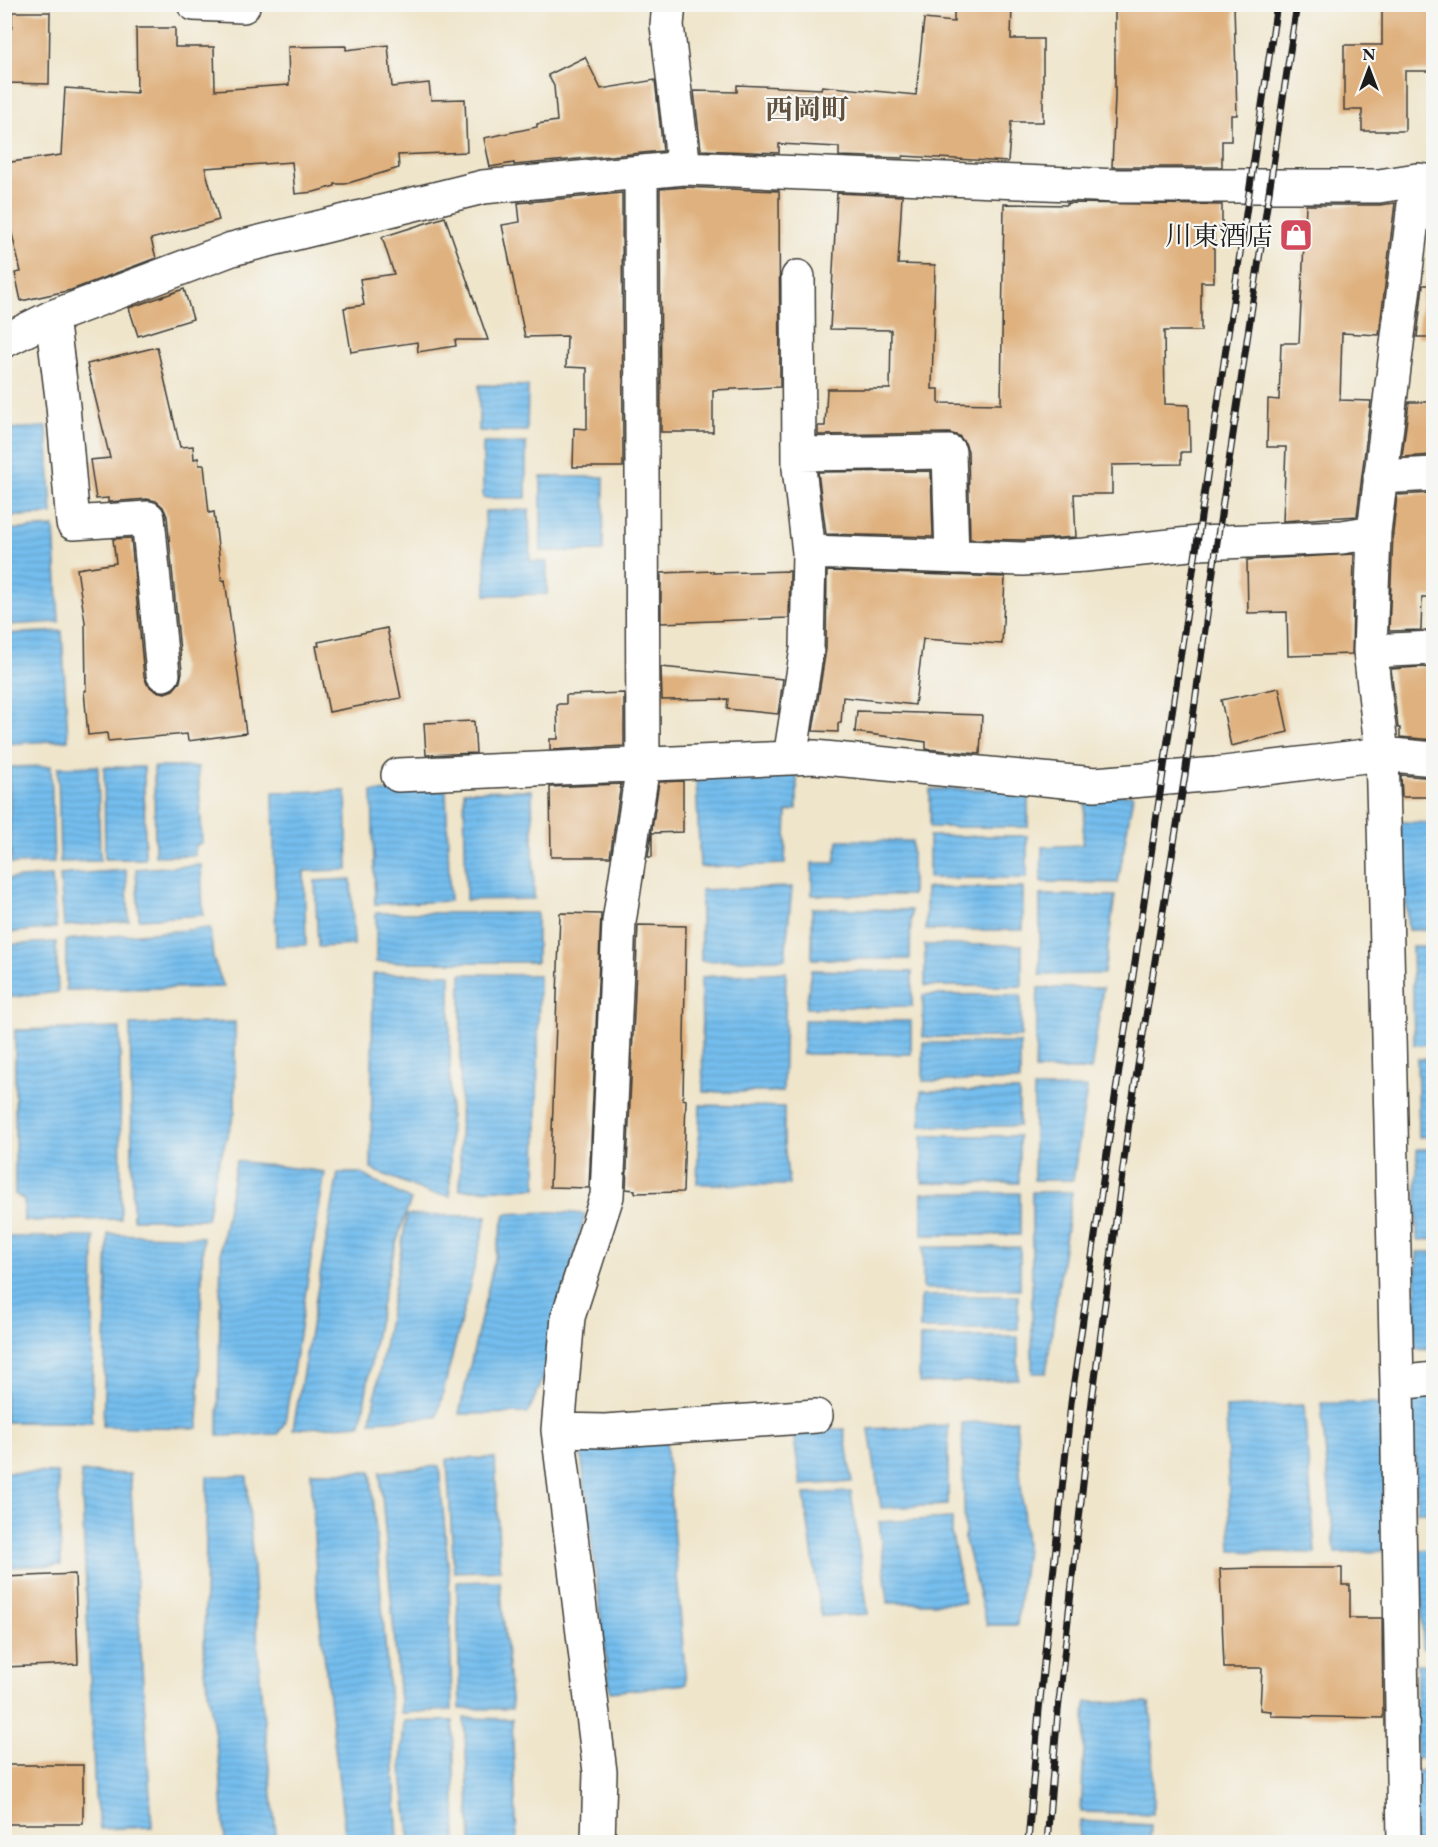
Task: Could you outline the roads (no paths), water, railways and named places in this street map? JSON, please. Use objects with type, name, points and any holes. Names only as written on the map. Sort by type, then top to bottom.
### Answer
[{"type":"street","points":[[194,4],[243,4]]},
{"type":"street","points":[[669,4],[667,25],[684,168]]},
{"type":"street","points":[[4,341],[52,317],[232,249],[483,187],[684,168],[1118,186],[1379,186],[1425,181],[1380,477],[1374,532],[1371,651],[1382,754],[1397,1383],[1404,1842]]},
{"type":"street","points":[[598,1842],[600,1772],[558,1430],[568,1317],[607,1196],[619,922],[643,765],[641,171]]},
{"type":"street","points":[[790,758],[807,649],[809,552],[799,454],[798,277]]},
{"type":"street","points":[[52,317],[63,405],[73,524],[148,518],[163,674]]},
{"type":"street","points":[[799,454],[949,452],[952,557]]},
{"type":"street","points":[[1380,477],[1434,474]]},
{"type":"street","points":[[809,552],[1034,559],[1198,543],[1342,537],[1374,532]]},
{"type":"street","points":[[1371,651],[1434,648]]},
{"type":"street","points":[[398,775],[814,758],[1095,784],[1216,774],[1382,754],[1434,759]]},
{"type":"street","points":[[1397,1383],[1434,1379]]},
{"type":"street","points":[[558,1430],[605,1431],[816,1416]]},
{"type":"water","points":[[479,385],[528,386],[527,431],[479,431]]},
{"type":"water","points":[[47,427],[52,514],[5,517],[5,429]]},
{"type":"water","points":[[483,443],[526,443],[526,498],[483,498]]},
{"type":"water","points":[[541,477],[604,477],[603,551],[541,551]]},
{"type":"water","points":[[529,510],[530,561],[547,562],[547,594],[486,595],[485,511]]},
{"type":"water","points":[[54,527],[59,622],[5,625],[5,530]]},
{"type":"water","points":[[62,631],[68,740],[5,744],[5,634]]},
{"type":"water","points":[[51,766],[54,863],[11,864],[9,767]]},
{"type":"water","points":[[98,766],[100,861],[60,862],[58,767]]},
{"type":"water","points":[[104,767],[144,767],[145,859],[105,859]]},
{"type":"water","points":[[154,767],[198,767],[202,842],[195,846],[195,855],[155,856]]},
{"type":"water","points":[[797,773],[797,809],[787,812],[785,864],[700,867],[696,778]]},
{"type":"water","points":[[930,789],[1028,789],[1028,827],[930,827]]},
{"type":"water","points":[[446,790],[450,901],[375,904],[372,792]]},
{"type":"water","points":[[532,790],[534,899],[466,900],[464,791]]},
{"type":"water","points":[[346,791],[348,870],[304,871],[306,945],[276,946],[273,792]]},
{"type":"water","points":[[1086,795],[1133,795],[1118,883],[1041,882],[1042,847],[1082,845]]},
{"type":"water","points":[[1400,822],[1433,823],[1433,930],[1408,930]]},
{"type":"water","points":[[929,836],[1027,836],[1027,878],[929,878]]},
{"type":"water","points":[[838,840],[912,841],[912,895],[812,895],[812,863],[835,863]]},
{"type":"water","points":[[201,865],[203,915],[139,919],[136,869]]},
{"type":"water","points":[[126,870],[129,921],[64,926],[60,875]]},
{"type":"water","points":[[52,876],[56,928],[5,933],[5,879]]},
{"type":"water","points":[[351,879],[354,945],[318,947],[315,881]]},
{"type":"water","points":[[792,887],[785,959],[701,961],[701,890]]},
{"type":"water","points":[[926,888],[1023,888],[1023,930],[926,930]]},
{"type":"water","points":[[1040,895],[1115,896],[1104,974],[1040,975]]},
{"type":"water","points":[[812,908],[911,910],[910,959],[812,959]]},
{"type":"water","points":[[376,913],[537,913],[537,962],[376,962]]},
{"type":"water","points":[[210,928],[213,958],[224,987],[66,990],[66,940]]},
{"type":"water","points":[[56,942],[58,992],[5,998],[5,945]]},
{"type":"water","points":[[925,945],[1022,945],[1022,986],[925,986]]},
{"type":"water","points":[[1412,946],[1433,946],[1433,1044],[1414,1045]]},
{"type":"water","points":[[811,970],[912,972],[912,1006],[806,1008]]},
{"type":"water","points":[[786,972],[783,1092],[703,1092],[701,977]]},
{"type":"water","points":[[373,974],[450,974],[450,1196],[429,1193],[371,1169]]},
{"type":"water","points":[[461,974],[539,975],[536,1188],[460,1190]]},
{"type":"water","points":[[1038,988],[1103,988],[1091,1070],[1035,1070]]},
{"type":"water","points":[[923,995],[1021,995],[1021,1037],[923,1037]]},
{"type":"water","points":[[804,1020],[911,1021],[911,1054],[803,1054]]},
{"type":"water","points":[[235,1022],[235,1112],[216,1171],[207,1219],[133,1219],[130,1025]]},
{"type":"water","points":[[120,1028],[121,1219],[24,1221],[24,1200],[15,1194],[15,1030]]},
{"type":"water","points":[[923,1043],[1020,1043],[1020,1081],[923,1081]]},
{"type":"water","points":[[1433,1058],[1433,1136],[1419,1137],[1417,1059]]},
{"type":"water","points":[[1034,1088],[1087,1088],[1073,1180],[1034,1180]]},
{"type":"water","points":[[921,1091],[1019,1091],[1019,1126],[921,1126]]},
{"type":"water","points":[[700,1105],[784,1107],[784,1142],[789,1185],[697,1184]]},
{"type":"water","points":[[922,1136],[1019,1136],[1019,1183],[922,1183]]},
{"type":"water","points":[[1417,1149],[1433,1149],[1433,1239],[1417,1240]]},
{"type":"water","points":[[236,1161],[325,1172],[285,1422],[278,1434],[218,1436],[221,1246]]},
{"type":"water","points":[[338,1173],[360,1173],[411,1200],[386,1282],[361,1424],[293,1429]]},
{"type":"water","points":[[1032,1192],[1072,1192],[1046,1373],[1032,1373]]},
{"type":"water","points":[[922,1193],[1020,1193],[1020,1235],[922,1235]]},
{"type":"water","points":[[552,1212],[585,1214],[543,1379],[528,1413],[459,1414],[505,1214]]},
{"type":"water","points":[[407,1215],[487,1216],[437,1417],[371,1421]]},
{"type":"water","points":[[108,1234],[203,1237],[198,1428],[103,1426]]},
{"type":"water","points":[[5,1237],[94,1237],[92,1422],[5,1422]]},
{"type":"water","points":[[923,1247],[1020,1247],[1020,1289],[923,1289]]},
{"type":"water","points":[[1417,1252],[1433,1252],[1433,1349],[1414,1348]]},
{"type":"water","points":[[921,1296],[1018,1296],[1018,1329],[920,1329]]},
{"type":"water","points":[[920,1337],[1018,1337],[1018,1379],[919,1383]]},
{"type":"water","points":[[1433,1398],[1433,1512],[1417,1512],[1412,1399]]},
{"type":"water","points":[[1321,1403],[1379,1403],[1389,1551],[1335,1553]]},
{"type":"water","points":[[1304,1405],[1315,1553],[1231,1551],[1226,1408]]},
{"type":"water","points":[[1016,1420],[1026,1547],[1017,1625],[987,1625],[965,1541],[962,1423]]},
{"type":"water","points":[[948,1425],[948,1505],[881,1508],[869,1429]]},
{"type":"water","points":[[844,1429],[852,1482],[801,1485],[793,1432]]},
{"type":"water","points":[[666,1440],[686,1684],[610,1692],[580,1445]]},
{"type":"water","points":[[495,1458],[500,1570],[454,1572],[447,1459]]},
{"type":"water","points":[[439,1466],[449,1575],[452,1710],[401,1713],[380,1472]]},
{"type":"water","points":[[4,1472],[58,1473],[61,1565],[5,1567]]},
{"type":"water","points":[[81,1472],[130,1474],[152,1827],[100,1829],[95,1796]]},
{"type":"water","points":[[311,1472],[371,1472],[391,1715],[398,1839],[346,1842],[317,1595]]},
{"type":"water","points":[[207,1476],[247,1476],[261,1692],[277,1842],[225,1842],[220,1770],[204,1663]]},
{"type":"water","points":[[851,1492],[868,1614],[821,1616],[804,1494]]},
{"type":"water","points":[[952,1518],[952,1535],[965,1603],[888,1603],[879,1522]]},
{"type":"water","points":[[1433,1549],[1433,1649],[1423,1649],[1420,1550]]},
{"type":"water","points":[[500,1581],[512,1709],[460,1709],[457,1582]]},
{"type":"water","points":[[1417,1664],[1433,1665],[1433,1759],[1416,1758]]},
{"type":"water","points":[[1086,1702],[1149,1703],[1152,1718],[1153,1814],[1081,1812]]},
{"type":"water","points":[[464,1718],[512,1719],[517,1842],[471,1842]]},
{"type":"water","points":[[404,1721],[453,1721],[456,1842],[410,1842],[401,1766]]},
{"type":"water","points":[[1415,1771],[1433,1771],[1433,1842],[1414,1842]]},
{"type":"water","points":[[1080,1821],[1151,1825],[1150,1842],[1078,1842]]},
{"type":"railway","points":[[1028,1842],[1039,1710],[1071,1403],[1277,4]]},
{"type":"railway","points":[[1047,1842],[1058,1711],[1092,1401],[1130,1115],[1185,775],[1217,542],[1297,4]]},
{"type":"place","name":"川東酒店","points":[[1296,235]]},
{"type":"district","name":"西岡町","points":[[807,109]]}]
